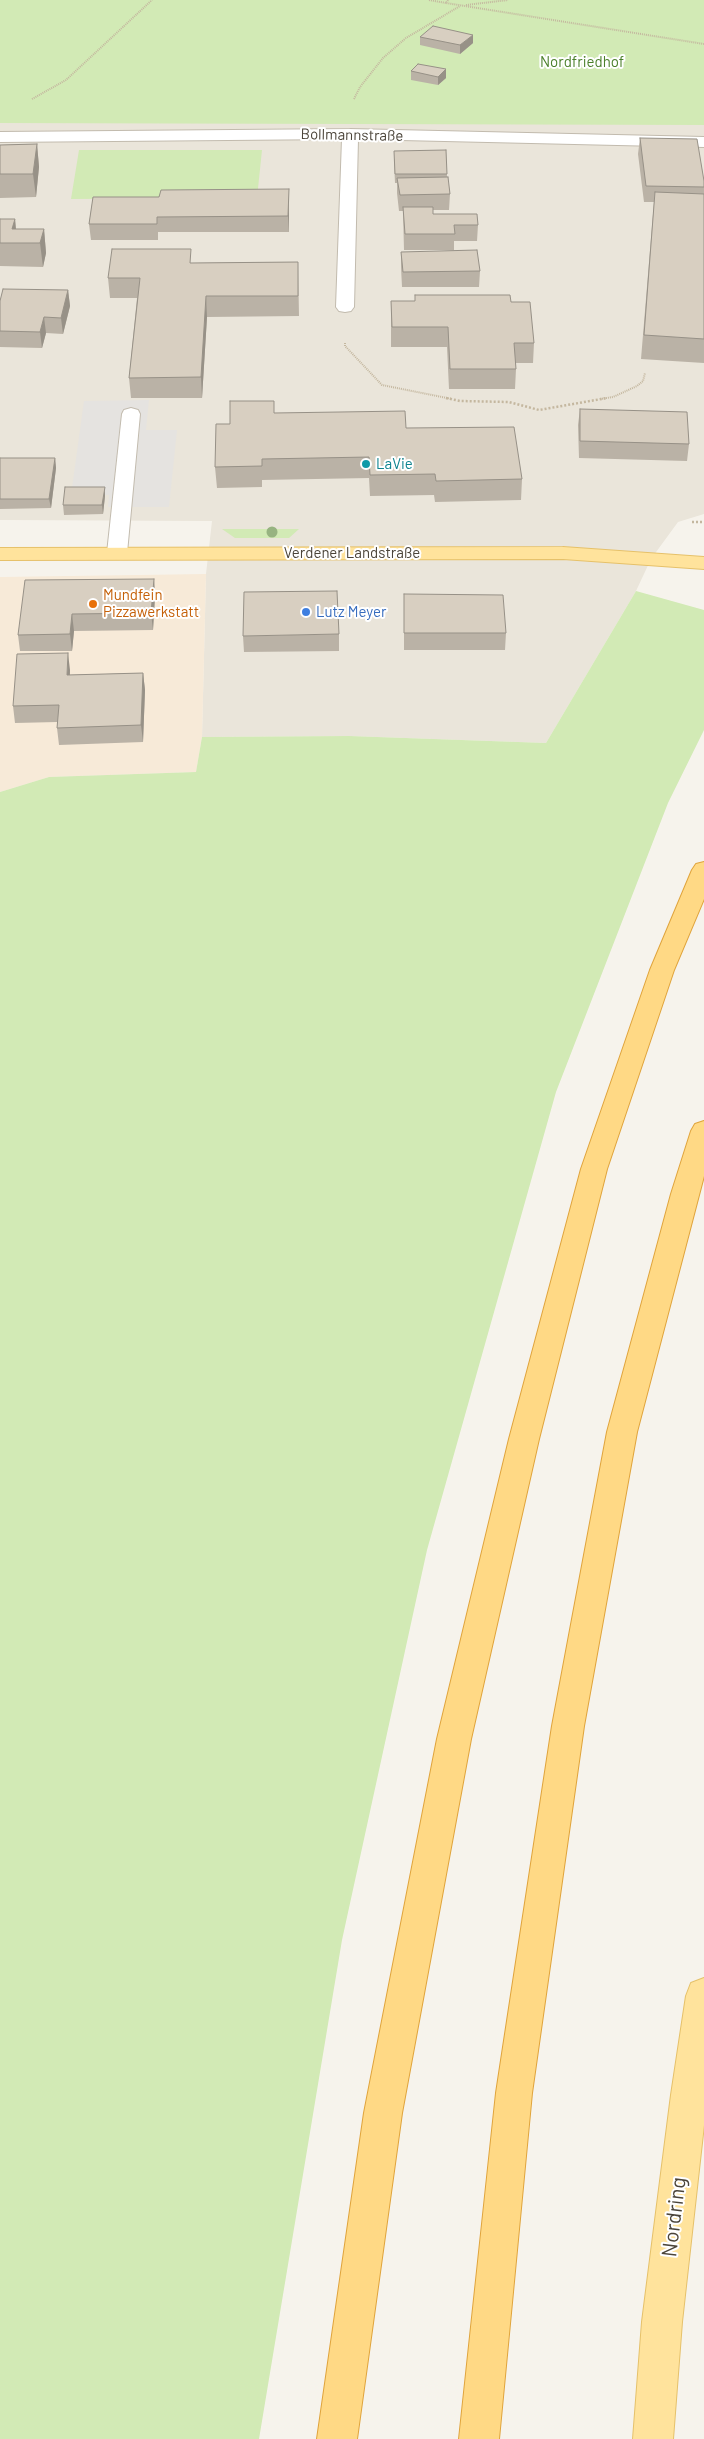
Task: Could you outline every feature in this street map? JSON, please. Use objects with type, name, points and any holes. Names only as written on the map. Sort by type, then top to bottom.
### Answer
[{"type":"highway","points":[[337,2439],[383,2113],[454,1739],[524,1439],[594,1169],[662,970],[704,870]]},
{"type":"highway","points":[[479,2439],[514,2093],[568,1726],[622,1432],[685,1194],[704,1131]]},
{"type":"main road","name":"Verdener Landstraße","points":[[0,554],[563,553],[704,563]]},
{"type":"main road","name":"Nordring","points":[[653,2439],[663,2312],[689,2094],[704,1996]]},
{"type":"street","name":"Bollmannstraße","points":[[0,137],[350,134],[704,142]]},
{"type":"street","points":[[344,307],[350,134]]},
{"type":"street","points":[[117,553],[132,414]]},
{"type":"path","points":[[28,102],[50,87],[66,80],[152,0]]},
{"type":"path","points":[[429,0],[704,44]]},
{"type":"path","points":[[350,134],[352,103],[360,87],[369,73],[406,38],[461,5],[508,0]]},
{"type":"path","points":[[344,307],[345,346],[382,385],[460,401],[509,402],[539,410],[613,398],[636,386],[643,380],[645,373]]},
{"type":"shaded area","points":[[0,0],[704,0],[704,514],[678,522],[651,559],[636,591],[546,743],[349,736],[202,737],[206,574],[212,521],[0,520]]},
{"type":"shaded area","points":[[149,400],[146,430],[177,430],[169,507],[108,507],[109,495],[71,495],[84,401]]},
{"type":"shaded area","points":[[206,574],[202,737],[196,772],[49,777],[0,792],[0,577]]},
{"type":"green space","name":"Nordfriedhof","points":[[0,0],[704,0],[704,125],[0,123]]},
{"type":"green space","points":[[79,150],[262,150],[257,198],[71,199]]},
{"type":"green space","points":[[222,529],[299,529],[289,538],[235,538]]},
{"type":"green space","points":[[636,591],[704,610],[704,730],[668,803],[556,1092],[427,1550],[342,1940],[259,2439],[0,2439],[0,792],[49,777],[196,772],[202,737],[349,736],[546,743]]},
{"type":"building","points":[[433,26],[473,35],[460,45],[420,37]]},
{"type":"building","points":[[418,64],[446,69],[438,77],[411,71]]},
{"type":"building","points":[[640,138],[697,139],[704,187],[646,186]]},
{"type":"building","points":[[37,144],[33,174],[0,174],[0,145]]},
{"type":"building","points":[[446,150],[447,174],[395,174],[394,151]]},
{"type":"building","points":[[448,177],[450,194],[400,195],[397,178]]},
{"type":"building","points":[[289,189],[288,216],[157,217],[157,224],[89,224],[93,197],[159,197],[161,190]]},
{"type":"building","points":[[655,192],[704,194],[704,339],[644,335]]},
{"type":"building","points":[[403,207],[433,207],[433,214],[477,214],[478,225],[454,225],[455,234],[405,234]]},
{"type":"building","points":[[0,219],[15,219],[12,229],[44,229],[40,243],[0,243]]},
{"type":"building","points":[[112,249],[191,249],[190,263],[298,262],[298,296],[206,296],[201,377],[129,378],[140,278],[108,278]]},
{"type":"building","points":[[477,250],[480,271],[403,272],[401,252]]},
{"type":"building","points":[[3,289],[68,290],[61,318],[44,317],[40,332],[0,331],[0,301]]},
{"type":"building","points":[[415,295],[510,295],[511,302],[530,302],[534,343],[514,343],[516,369],[450,369],[448,327],[392,327],[391,301],[415,301]]},
{"type":"building","points":[[230,401],[274,401],[274,413],[405,411],[406,428],[514,427],[522,479],[436,481],[435,474],[370,475],[369,457],[262,459],[262,466],[215,467],[216,424],[230,424]]},
{"type":"building","points":[[580,409],[687,412],[689,444],[580,441]]},
{"type":"building","points":[[0,458],[55,458],[49,499],[0,499]]},
{"type":"building","points":[[65,487],[105,487],[102,505],[63,505]]},
{"type":"building","points":[[154,579],[151,613],[72,614],[70,634],[18,635],[25,580]]},
{"type":"building","points":[[337,591],[339,634],[243,636],[244,592]]},
{"type":"building","points":[[404,594],[503,595],[506,633],[404,633]]},
{"type":"building","points":[[68,653],[67,675],[143,673],[141,725],[57,728],[59,705],[13,706],[17,654]]},
{"type":"place","name":"LaVie","points":[[366,464]]},
{"type":"place","name":"Mundfein Pizzawerkstatt","points":[[93,604]]},
{"type":"place","name":"Lutz Meyer","points":[[306,612]]}]
